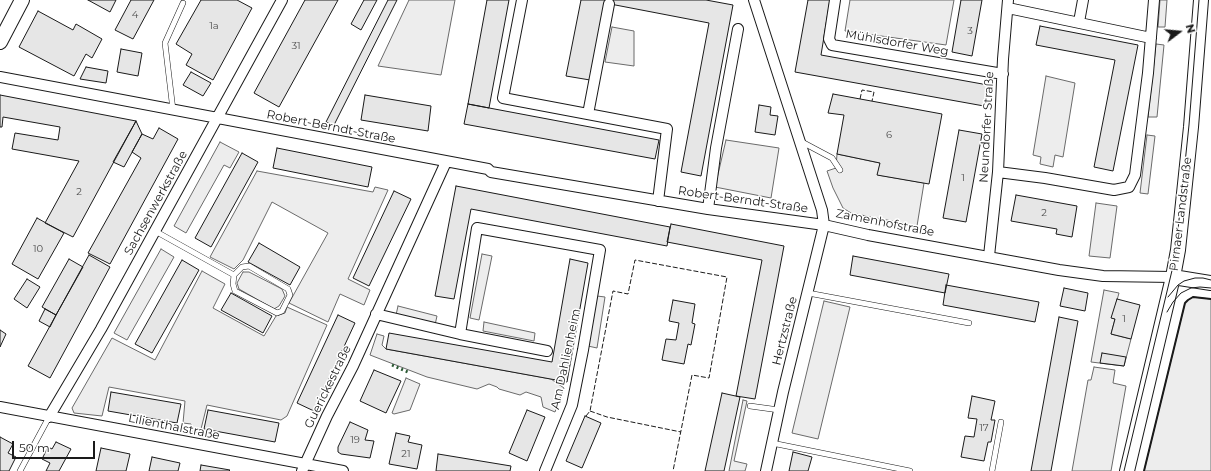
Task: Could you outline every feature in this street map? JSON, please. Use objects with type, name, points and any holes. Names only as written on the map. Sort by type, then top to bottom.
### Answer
[{"type":"street","points":[[0,42],[22,0]]},
{"type":"street","name":"Sachsenwerkstraße","points":[[49,417],[101,329],[218,119],[282,0]]},
{"type":"street","points":[[522,0],[503,98],[667,129],[658,201]]},
{"type":"street","name":"Zamenhofstraße","points":[[754,0],[822,210],[824,224],[868,234],[1059,270],[1103,276],[1173,277]]},
{"type":"street","name":"Mühlsdorfer Weg","points":[[835,0],[829,39],[832,45],[1003,74]]},
{"type":"street","points":[[1078,22],[1083,0]]},
{"type":"street","points":[[998,172],[1045,178],[1114,190],[1128,187],[1135,175],[1148,73],[1154,0]]},
{"type":"street","name":"Pirnaer Landstraße","points":[[1127,471],[1173,277],[1181,232],[1201,0]]},
{"type":"street","points":[[588,114],[609,4]]},
{"type":"street","points":[[1008,4],[1078,22],[1151,38]]},
{"type":"street","name":"Neundorfer Straße","points":[[989,256],[998,172],[1008,4]]},
{"type":"street","points":[[708,209],[716,148],[738,29]]},
{"type":"street","name":"Robert-Berndt-Straße","points":[[0,77],[488,170],[491,172],[708,209],[824,224]]},
{"type":"street","name":"Guerickestraße","points":[[304,468],[326,416],[353,366],[446,162]]},
{"type":"street","name":"Hertzstraße","points":[[766,471],[779,410],[824,224]]},
{"type":"street","name":"Am Dahlienheim","points":[[460,334],[477,228],[600,250],[572,405],[545,471]]},
{"type":"street","points":[[1173,277],[1211,283]]},
{"type":"street","points":[[376,314],[460,334],[547,351]]},
{"type":"street","name":"Lilienthalstraße","points":[[0,407],[304,468],[343,471]]},
{"type":"lane","points":[[173,110],[165,43],[183,3]]},
{"type":"lane","points":[[800,140],[832,158],[840,170]]},
{"type":"lane","points":[[155,231],[234,275]]},
{"type":"lane","points":[[249,266],[288,289],[290,295],[282,311],[276,313],[235,291],[233,284],[234,275],[242,267],[249,266]]},
{"type":"lane","points":[[808,292],[969,323]]},
{"type":"lane","points":[[750,406],[779,410]]},
{"type":"lane","points":[[20,471],[49,417]]},
{"type":"lane","points":[[992,471],[1001,422]]},
{"type":"lane","points":[[772,443],[910,471]]},
{"type":"shaded area","points":[[409,0],[455,0],[441,75],[378,66]]},
{"type":"shaded area","points":[[850,0],[954,0],[946,45],[845,31]]},
{"type":"shaded area","points":[[1160,0],[1167,0],[1165,27],[1158,27]]},
{"type":"shaded area","points":[[612,27],[634,31],[634,66],[605,62]]},
{"type":"shaded area","points":[[1156,44],[1164,45],[1157,117],[1148,117]]},
{"type":"shaded area","points":[[1046,76],[1075,83],[1063,157],[1055,155],[1053,167],[1040,164],[1041,157],[1033,155]]},
{"type":"shaded area","points":[[1147,135],[1155,136],[1148,194],[1140,193]]},
{"type":"shaded area","points":[[726,140],[779,148],[771,198],[715,187]]},
{"type":"shaded area","points":[[220,142],[239,152],[230,168],[224,165],[186,233],[174,226]]},
{"type":"shaded area","points":[[837,154],[880,163],[878,175],[924,183],[917,226],[851,213],[843,208],[833,188],[827,171],[836,168]]},
{"type":"shaded area","points":[[257,171],[373,192],[375,187],[388,190],[348,279],[370,290],[364,305],[340,294],[328,322],[289,303],[328,233],[272,202],[243,260],[234,269],[210,257]]},
{"type":"shaded area","points":[[1096,203],[1117,206],[1110,258],[1089,256]]},
{"type":"shaded area","points":[[161,249],[174,257],[127,340],[114,333]]},
{"type":"shaded area","points":[[482,254],[492,256],[479,320],[470,318]]},
{"type":"shaded area","points":[[202,271],[225,284],[213,308],[264,336],[276,316],[285,313],[287,307],[327,325],[287,416],[281,420],[207,405],[200,433],[191,432],[191,424],[183,423],[185,401],[109,387],[102,416],[74,413],[72,408],[112,338],[155,360]]},
{"type":"shaded area","points":[[243,272],[249,272],[282,289],[285,296],[279,306],[274,309],[239,289],[237,283]]},
{"type":"shaded area","points":[[1104,290],[1119,293],[1112,318],[1115,319],[1111,334],[1131,339],[1124,366],[1091,362]]},
{"type":"shaded area","points":[[597,296],[605,297],[597,348],[588,346]]},
{"type":"shaded area","points":[[1193,297],[1211,299],[1211,471],[1144,471],[1185,303]]},
{"type":"shaded area","points":[[824,301],[850,307],[818,439],[792,433]]},
{"type":"shaded area","points":[[398,306],[437,316],[435,325],[396,315]]},
{"type":"shaded area","points":[[484,322],[535,333],[534,341],[483,331]]},
{"type":"shaded area","points":[[377,334],[384,336],[382,345],[386,349],[551,379],[564,388],[555,412],[543,407],[541,397],[526,392],[520,395],[499,389],[489,384],[477,389],[427,377],[370,355]]},
{"type":"shaded area","points":[[1094,367],[1115,370],[1113,383],[1126,386],[1111,471],[1072,471],[1088,380],[1091,380]]},
{"type":"shaded area","points":[[406,378],[420,384],[410,410],[394,414],[392,413]]},
{"type":"shaded area","points":[[743,400],[747,401],[734,461],[747,464],[745,471],[729,471]]},
{"type":"building","points":[[88,0],[116,0],[110,12]]},
{"type":"building","points":[[131,0],[154,0],[133,39],[115,30]]},
{"type":"building","points":[[201,0],[237,0],[252,8],[213,80],[186,65],[192,54],[176,44]]},
{"type":"building","points":[[305,0],[338,0],[279,107],[254,93]]},
{"type":"building","points":[[364,0],[377,0],[361,30],[351,24]]},
{"type":"building","points":[[388,0],[397,0],[334,125],[326,122]]},
{"type":"building","points":[[487,0],[509,0],[489,108],[468,104]]},
{"type":"building","points":[[581,0],[706,0],[733,5],[701,176],[681,172],[709,23],[605,3],[590,80],[566,76]]},
{"type":"building","points":[[808,0],[830,0],[821,55],[988,85],[984,106],[795,72]]},
{"type":"building","points":[[961,0],[982,0],[972,56],[952,52]]},
{"type":"building","points":[[38,11],[73,30],[76,24],[102,39],[92,58],[86,54],[74,76],[19,47]]},
{"type":"building","points":[[1040,26],[1138,45],[1113,171],[1094,167],[1115,60],[1036,45]]},
{"type":"building","points":[[121,49],[142,53],[138,76],[117,72]]},
{"type":"building","points":[[86,67],[108,71],[106,83],[80,79]]},
{"type":"building","points":[[191,72],[211,83],[203,96],[183,85]]},
{"type":"building","points":[[833,94],[942,114],[929,184],[877,175],[880,163],[837,154],[844,115],[828,113]]},
{"type":"building","points":[[0,95],[136,121],[73,237],[45,223],[79,161],[12,149],[15,133],[58,140],[60,127],[3,117],[2,127],[0,127]]},
{"type":"building","points":[[365,95],[431,106],[428,131],[361,120]]},
{"type":"building","points":[[468,104],[659,140],[655,159],[464,124]]},
{"type":"building","points":[[759,105],[771,107],[770,115],[778,116],[775,135],[755,132]]},
{"type":"building","points":[[136,121],[142,134],[124,167],[113,162]]},
{"type":"building","points":[[159,128],[178,139],[110,264],[88,253],[141,158],[132,152],[142,134],[153,139]]},
{"type":"building","points":[[959,130],[982,134],[966,222],[943,218]]},
{"type":"building","points":[[277,148],[372,167],[368,187],[273,168]]},
{"type":"building","points":[[242,153],[258,162],[211,247],[195,238]]},
{"type":"building","points":[[456,186],[670,227],[667,246],[471,209],[454,299],[435,296]]},
{"type":"building","points":[[394,191],[411,199],[369,286],[353,278]]},
{"type":"building","points":[[1016,195],[1077,206],[1072,237],[1056,234],[1057,229],[1011,221]]},
{"type":"building","points":[[37,218],[64,233],[38,279],[12,264]]},
{"type":"building","points":[[671,224],[784,246],[755,399],[736,396],[762,260],[667,242]]},
{"type":"building","points":[[259,243],[300,267],[290,285],[248,262]]},
{"type":"building","points":[[89,255],[110,267],[50,378],[28,366]]},
{"type":"building","points":[[853,256],[949,274],[945,293],[850,275]]},
{"type":"building","points":[[69,259],[83,267],[56,315],[42,307]]},
{"type":"building","points":[[570,259],[588,263],[567,382],[386,349],[389,333],[552,362]]},
{"type":"building","points":[[182,260],[199,270],[152,353],[135,344]]},
{"type":"building","points":[[27,279],[40,287],[27,308],[14,299]]},
{"type":"building","points":[[946,285],[1039,302],[1035,322],[943,305]]},
{"type":"building","points":[[1064,288],[1088,293],[1085,311],[1060,306]]},
{"type":"building","points":[[231,293],[272,316],[263,333],[221,310]]},
{"type":"building","points":[[1117,299],[1140,305],[1131,339],[1111,334],[1115,319],[1111,318]]},
{"type":"building","points":[[673,300],[695,304],[692,323],[695,324],[691,345],[688,344],[684,364],[662,360],[666,339],[676,340],[679,323],[669,321]]},
{"type":"building","points":[[45,309],[56,315],[50,327],[39,321]]},
{"type":"building","points":[[338,315],[355,323],[314,411],[297,403]]},
{"type":"building","points":[[1059,317],[1078,321],[1051,471],[1031,471]]},
{"type":"building","points":[[0,330],[6,334],[0,347]]},
{"type":"building","points":[[1102,353],[1126,357],[1124,366],[1100,363]]},
{"type":"building","points":[[374,370],[401,381],[386,413],[360,401]]},
{"type":"building","points":[[111,392],[181,404],[177,423],[108,411]]},
{"type":"building","points":[[722,393],[740,397],[724,471],[705,471]]},
{"type":"building","points":[[972,396],[995,401],[991,420],[995,420],[991,442],[988,442],[984,461],[961,457],[965,436],[974,437],[977,419],[968,418]]},
{"type":"building","points":[[208,410],[279,423],[275,442],[204,429]]},
{"type":"building","points":[[527,410],[545,417],[527,461],[509,453]]},
{"type":"building","points":[[585,416],[601,423],[582,468],[566,461]]},
{"type":"building","points":[[350,422],[368,430],[365,440],[374,441],[370,458],[341,454],[338,452],[338,447]]},
{"type":"building","points":[[396,433],[410,436],[408,442],[422,445],[417,469],[389,464]]},
{"type":"building","points":[[0,437],[13,444],[8,453],[16,457],[9,471],[0,471]]},
{"type":"building","points":[[56,442],[71,449],[59,471],[46,471],[50,463],[42,459],[48,447],[52,449]]},
{"type":"building","points":[[101,448],[130,454],[126,471],[96,471]]},
{"type":"building","points":[[793,452],[812,457],[808,471],[789,471]]},
{"type":"building","points":[[438,454],[511,466],[510,471],[436,471]]},
{"type":"building","points":[[152,457],[180,463],[178,471],[149,471]]},
{"type":"building","points":[[201,465],[230,470],[200,471]]},
{"type":"tram line","points":[[1124,471],[1175,258],[1189,125],[1199,0]]},
{"type":"tram line","points":[[1168,297],[1178,285],[1184,281],[1195,278],[1211,280]]},
{"type":"tram line","points":[[1167,312],[1181,293],[1191,288],[1211,288]]},
{"type":"hedge","points":[[392,365],[408,372]]},
{"type":"fence","points":[[860,99],[862,90],[874,92],[872,101]]},
{"type":"fence","points":[[586,416],[590,411],[613,291],[628,294],[635,260],[727,277],[709,378],[692,375],[673,471]]},
{"type":"fence","points":[[590,411],[607,417],[681,432]]},
{"type":"wall","points":[[1144,471],[1185,303],[1193,297],[1211,299]]}]
